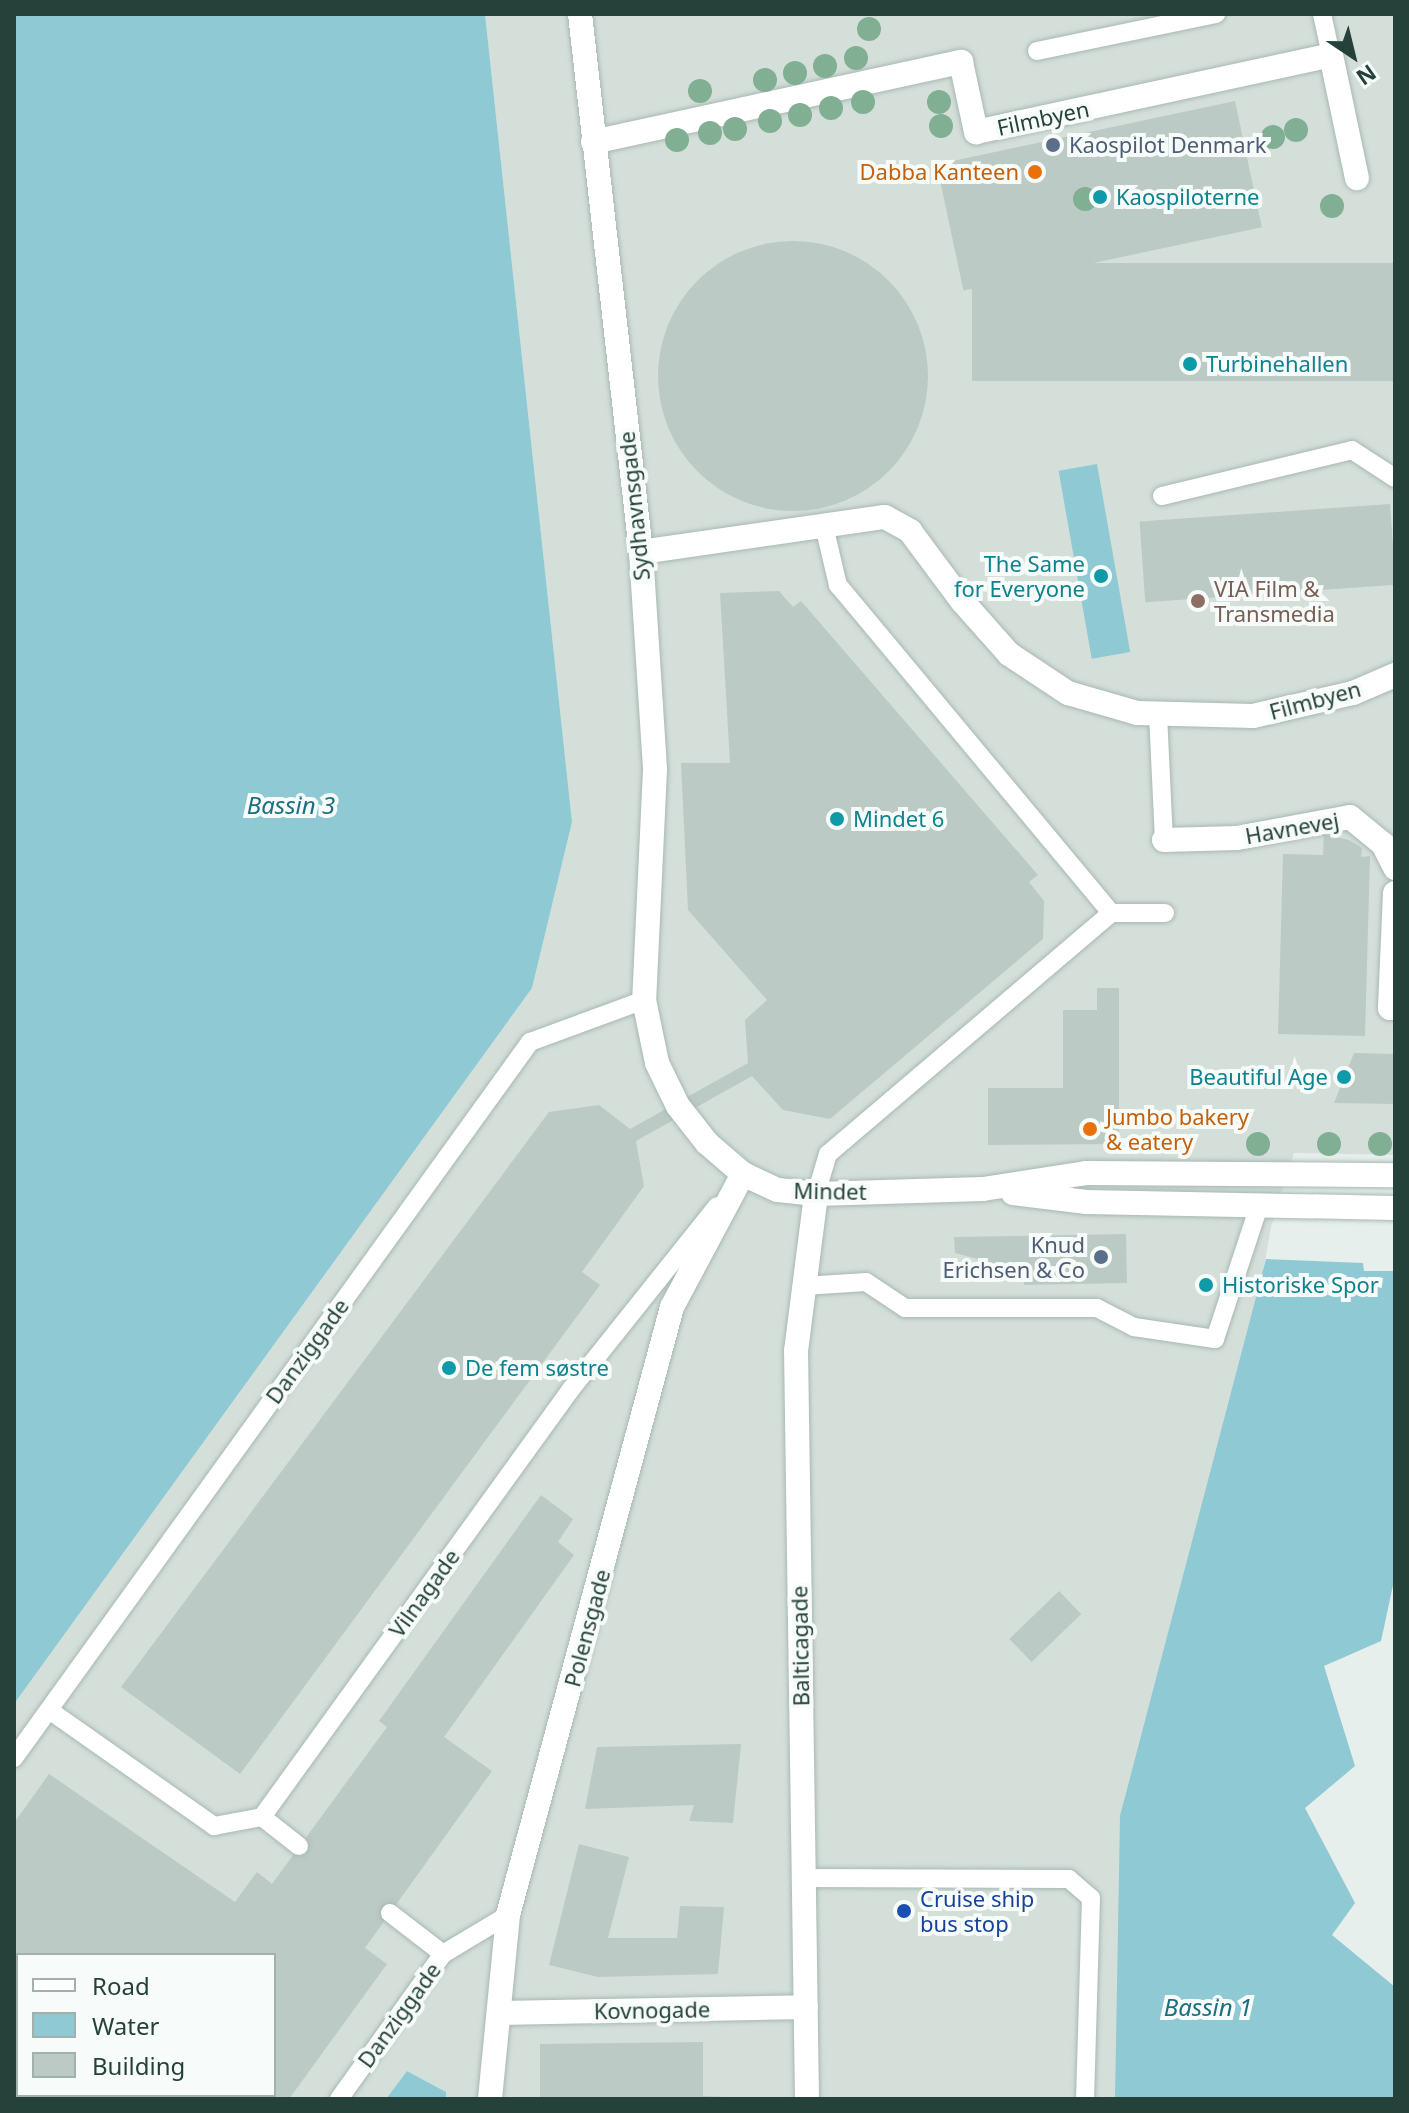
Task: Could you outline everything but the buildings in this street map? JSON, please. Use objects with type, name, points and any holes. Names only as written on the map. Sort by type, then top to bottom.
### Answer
[{"type":"street","name":"Sydhavnsgade","points":[[580,14],[641,552],[655,770],[644,1000]]},
{"type":"street","name":"Filmbyen","points":[[593,142],[961,62],[976,132],[1331,55]]},
{"type":"street","points":[[1331,55],[1357,178]]},
{"type":"street","name":"Filmbyen","points":[[641,552],[885,517],[910,531],[962,601],[1009,654],[1068,693],[1158,714],[1253,716],[1353,693],[1395,675]]},
{"type":"street","name":"Havnevej","points":[[1164,840],[1237,838],[1350,817],[1383,844],[1395,868]]},
{"type":"street","points":[[1395,893],[1390,1008],[1395,1008]]},
{"type":"street","name":"Mindet","points":[[644,1000],[653,1052],[678,1106],[707,1143],[743,1174],[778,1190],[816,1194],[983,1189],[1086,1173],[1395,1175]]},
{"type":"street","name":"Polensgade","points":[[490,2099],[508,1915],[672,1307],[743,1174]]},
{"type":"street","name":"Mindet","points":[[983,1189],[1086,1202],[1395,1208]]},
{"type":"street","name":"Balticagade","points":[[807,2099],[796,1351],[816,1194]]},
{"type":"street","name":"Kovnogade","points":[[499,2013],[806,2007]]},
{"type":"lane","points":[[1037,51],[1216,14]]},
{"type":"lane","points":[[1322,14],[1331,55]]},
{"type":"lane","points":[[1162,496],[1352,450],[1395,478]]},
{"type":"lane","points":[[824,526],[838,585],[1111,913]]},
{"type":"lane","points":[[1158,714],[1164,840]]},
{"type":"lane","points":[[816,1194],[828,1154],[1111,913],[1165,913]]},
{"type":"lane","name":"Danziggade","points":[[14,1758],[530,1042],[644,1000]]},
{"type":"lane","name":"Vilnagade","points":[[262,1817],[571,1389],[743,1174]]},
{"type":"lane","points":[[804,1286],[866,1282],[905,1308],[1097,1308],[1134,1327],[1215,1339],[1260,1203]]},
{"type":"lane","points":[[49,1710],[214,1826],[262,1817],[299,1846]]},
{"type":"lane","points":[[804,1878],[1069,1879],[1091,1898],[1085,2099]]},
{"type":"lane","points":[[390,1913],[443,1954]]},
{"type":"lane","name":"Danziggade","points":[[339,2099],[443,1954],[508,1915]]},
{"type":"shaded area","points":[[485,14],[1395,14],[1395,1155],[1294,1153],[1271,1227],[1117,2099],[446,2099],[446,2092],[407,2071],[386,2099],[14,2099],[14,1704],[532,988],[572,822]]},
{"type":"water","name":"Bassin 3","points":[[14,14],[485,14],[572,822],[532,988],[14,1704]]},
{"type":"water","points":[[1097,464],[1130,652],[1092,659],[1059,471]]},
{"type":"water","name":"Bassin 1","points":[[1266,1259],[1363,1263],[1364,1271],[1395,1271],[1395,1576],[1381,1641],[1324,1666],[1355,1766],[1305,1808],[1355,1903],[1332,1935],[1395,1987],[1395,2099],[1115,2099],[1120,1816]]},
{"type":"water","points":[[407,2071],[446,2092],[446,2099],[386,2099]]},
{"type":"place","name":"Kaospilot Denmark","points":[[1053,145]]},
{"type":"place","name":"Dabba Kanteen","points":[[1035,172]]},
{"type":"place","name":"Kaospiloterne","points":[[1100,197]]},
{"type":"place","name":"Turbinehallen","points":[[1190,364]]},
{"type":"place","name":"The Same for Everyone","points":[[1101,576]]},
{"type":"place","name":"VIA Film & Transmedia","points":[[1198,601]]},
{"type":"place","name":"Mindet 6","points":[[837,819]]},
{"type":"place","name":"Beautiful Age","points":[[1344,1077]]},
{"type":"place","name":"Jumbo bakery & eatery","points":[[1090,1129]]},
{"type":"place","name":"Knud Erichsen & Co","points":[[1101,1257]]},
{"type":"place","name":"Historiske Spor","points":[[1206,1285]]},
{"type":"place","name":"De fem søstre","points":[[449,1368]]},
{"type":"place","name":"Cruise ship bus stop","points":[[904,1911]]}]
